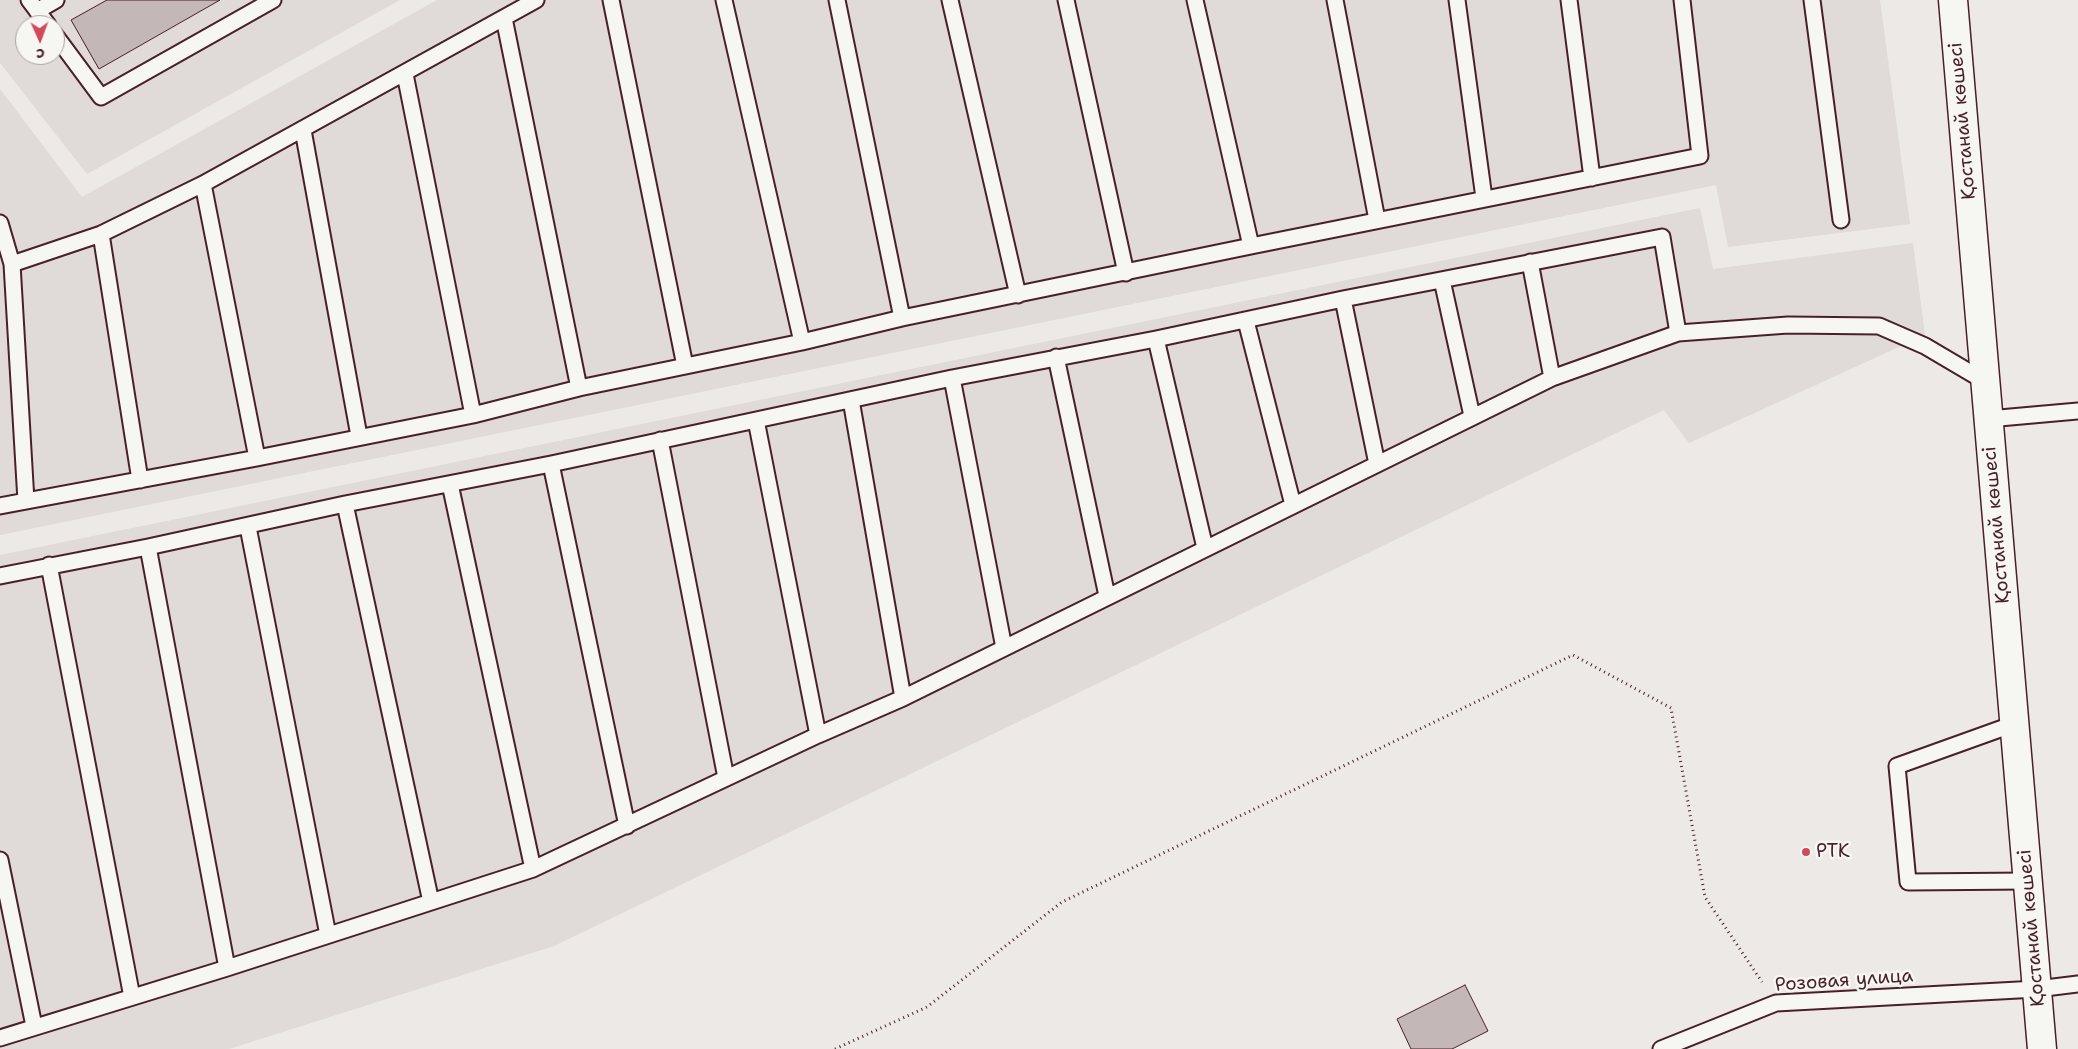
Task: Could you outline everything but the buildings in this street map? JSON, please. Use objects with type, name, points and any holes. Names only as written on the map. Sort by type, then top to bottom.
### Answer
[{"type":"street","name":"Қостанай көшесі","points":[[1952,0],[2042,1049]]},
{"type":"lane","points":[[33,5],[56,0]]},
{"type":"lane","points":[[65,48],[101,97],[273,0]]},
{"type":"lane","points":[[12,264],[101,234],[203,184],[536,0]]},
{"type":"lane","points":[[611,0],[685,366]]},
{"type":"lane","points":[[724,0],[802,342]]},
{"type":"lane","points":[[837,0],[902,318]]},
{"type":"lane","points":[[950,0],[1018,295]]},
{"type":"lane","points":[[1066,0],[1126,272]]},
{"type":"lane","points":[[1195,0],[1251,246]]},
{"type":"lane","points":[[1335,0],[1377,220]]},
{"type":"lane","points":[[1457,0],[1484,198]]},
{"type":"lane","points":[[1570,0],[1592,178]]},
{"type":"lane","points":[[0,506],[473,415],[579,388],[802,342],[902,318],[1484,198],[1700,156],[1682,0]]},
{"type":"lane","points":[[1812,0],[1841,220]]},
{"type":"lane","points":[[504,18],[579,388]]},
{"type":"lane","points":[[405,74],[473,415]]},
{"type":"lane","points":[[303,130],[359,436]]},
{"type":"lane","points":[[203,184],[257,458]]},
{"type":"lane","points":[[0,223],[12,264],[26,501]]},
{"type":"lane","points":[[101,234],[140,480]]},
{"type":"lane","points":[[0,576],[248,527],[345,504],[551,464],[952,378],[1662,237],[1678,334]]},
{"type":"lane","points":[[1530,262],[1552,378]]},
{"type":"lane","points":[[1442,280],[1472,416]]},
{"type":"lane","points":[[1343,299],[1376,464]]},
{"type":"lane","points":[[1246,321],[1293,505]]},
{"type":"lane","points":[[0,1038],[227,968],[533,869],[818,735],[903,698],[1552,378],[1678,334],[1788,325],[1879,326],[1925,346],[1986,382]]},
{"type":"lane","points":[[1156,339],[1205,548]]},
{"type":"lane","points":[[1056,357],[1107,596]]},
{"type":"lane","points":[[952,378],[1004,648]]},
{"type":"lane","points":[[851,400],[903,698]]},
{"type":"lane","points":[[1988,419],[2078,411]]},
{"type":"lane","points":[[756,420],[818,735]]},
{"type":"lane","points":[[660,440],[726,778]]},
{"type":"lane","points":[[551,464],[627,826]]},
{"type":"lane","points":[[450,484],[533,869]]},
{"type":"lane","points":[[345,504],[431,902]]},
{"type":"lane","points":[[248,527],[328,935]]},
{"type":"lane","points":[[148,547],[227,968]]},
{"type":"lane","points":[[49,565],[132,997]]},
{"type":"lane","points":[[2014,724],[1897,766],[1908,882],[2028,882]]},
{"type":"lane","points":[[0,860],[34,1026]]},
{"type":"lane","name":"Розовая улица","points":[[1661,1049],[1776,1003],[2037,989],[2078,984]]},
{"type":"path","points":[[835,1049],[927,1007],[1062,902],[1572,655],[1671,708],[1704,897],[1776,1003]]},
{"type":"shaded area","points":[[0,0],[400,0],[87,174],[0,63]]},
{"type":"shaded area","points":[[437,0],[1880,0],[1910,224],[1728,247],[1716,185],[0,535],[0,89],[82,197]]},
{"type":"shaded area","points":[[1700,208],[1713,269],[1913,243],[1925,335],[1689,443],[1664,410],[554,946],[229,1049],[0,1049],[0,555]]},
{"type":"place","name":"РТК","points":[[1806,852]]}]
